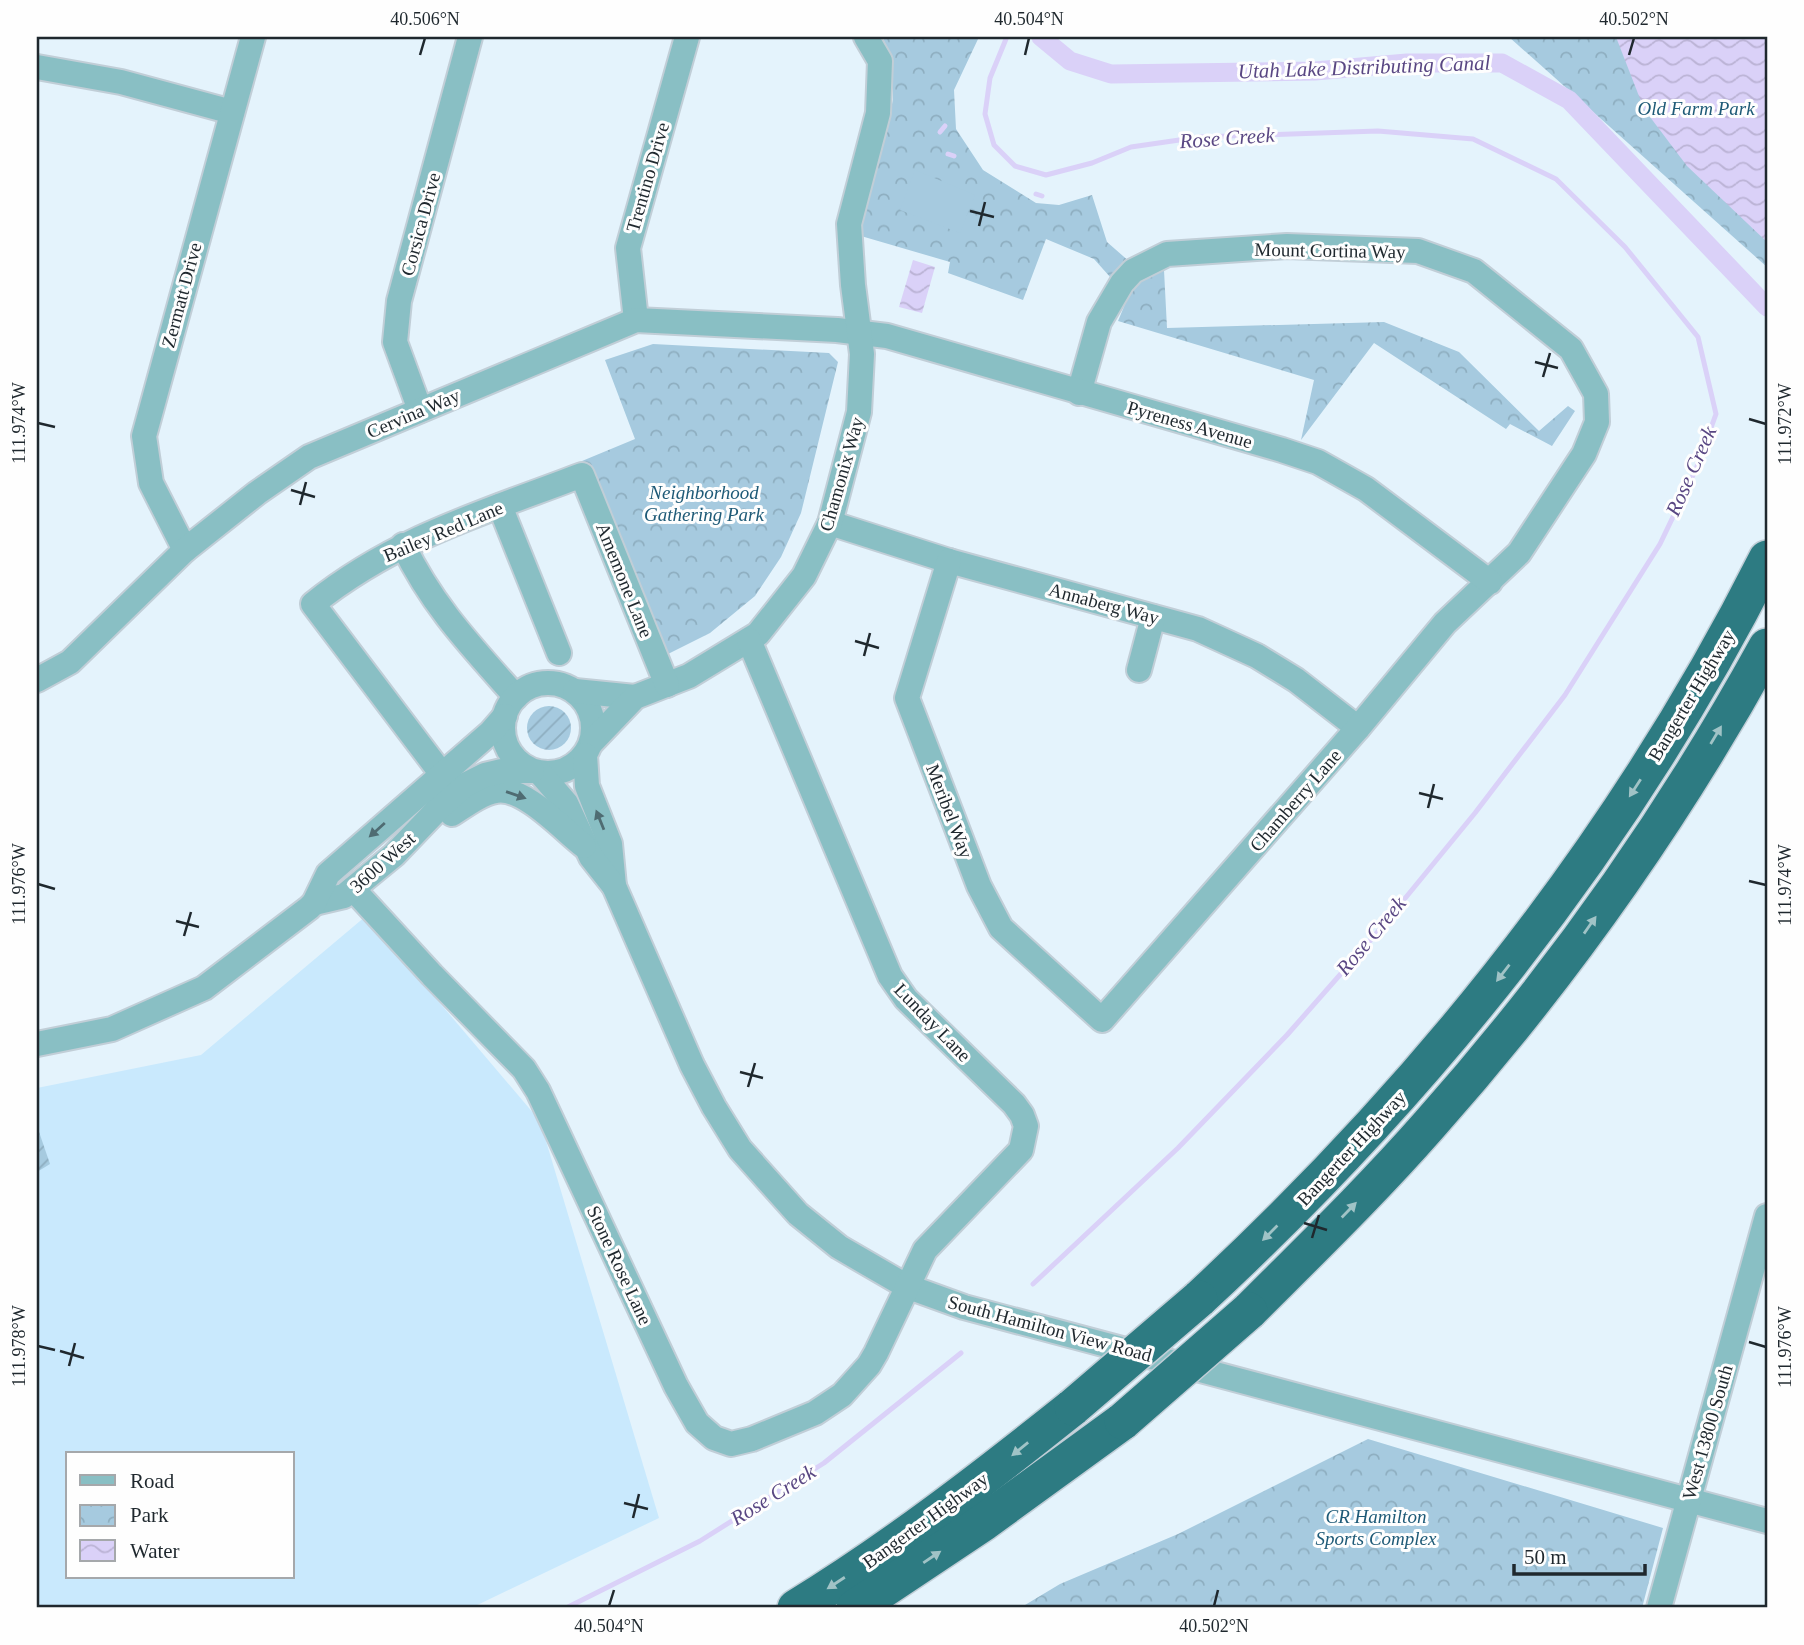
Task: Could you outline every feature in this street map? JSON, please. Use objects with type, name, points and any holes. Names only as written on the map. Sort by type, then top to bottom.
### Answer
[{"type":"highway","name":"Bangerter Highway","points":[[796,1608],[890,1548],[1073,1407],[1199,1299],[1296,1207],[1370,1130],[1423,1071],[1526,943],[1624,806],[1724,642],[1767,559]]},
{"type":"highway","name":"Bangerter Highway","points":[[855,1608],[984,1522],[1123,1421],[1249,1311],[1368,1191],[1429,1125],[1539,994],[1592,922],[1712,743],[1767,647]]},
{"type":"street","name":"Zermatt Drive","points":[[185,550],[151,483],[144,436],[253,37]]},
{"type":"street","name":"Corsica Drive","points":[[420,410],[395,342],[399,301],[470,37]]},
{"type":"street","name":"Trentino Drive","points":[[636,320],[628,248],[687,37]]},
{"type":"street","name":"Chamonix Way","points":[[575,691],[635,697],[690,676],[749,640],[758,634],[804,576],[830,523],[859,412],[862,354],[849,224],[878,113],[880,61],[866,37]]},
{"type":"street","points":[[37,67],[121,82],[232,112]]},
{"type":"street","name":"Mount Cortina Way","points":[[1079,393],[1098,322],[1122,283],[1133,271],[1167,254],[1287,246],[1418,251],[1474,271],[1571,349],[1596,394],[1597,422],[1584,454],[1519,553],[1490,582]]},
{"type":"street","name":"Cervina Way","points":[[37,680],[70,662],[185,550],[257,493],[309,457],[636,320],[860,331]]},
{"type":"street","name":"Pyreness Avenue","points":[[860,331],[887,336],[1318,462],[1366,489],[1490,582]]},
{"type":"street","name":"Bailey Red Lane","points":[[441,773],[313,604],[353,574],[422,535],[582,475]]},
{"type":"street","name":"Amemone Lane","points":[[582,475],[667,685]]},
{"type":"street","points":[[500,506],[559,653]]},
{"type":"street","name":"Annaberg Way","points":[[830,523],[949,561],[1198,629],[1257,656],[1296,680],[1359,728]]},
{"type":"street","points":[[403,545],[441,611],[510,706]]},
{"type":"street","name":"Meribel Way","points":[[949,561],[907,698],[979,886],[1001,928],[1102,1020]]},
{"type":"street","name":"Chamberry Lane","points":[[1102,1020],[1359,728],[1446,623],[1490,582]]},
{"type":"street","points":[[1139,670],[1153,617]]},
{"type":"street","name":"Lunday Lane","points":[[749,640],[897,989],[1014,1104],[1026,1126],[1021,1150],[925,1250],[906,1286]]},
{"type":"street","points":[[548,682],[575,691],[588,705],[594,723],[588,749],[573,767],[557,773],[536,772],[520,765],[505,743],[503,729],[510,706],[533,685],[548,682]]},
{"type":"street","name":"Chamonix Way","points":[[588,749],[635,697]]},
{"type":"street","name":"3600 West","points":[[314,903],[328,874],[491,732],[510,706]]},
{"type":"street","name":"South Hamilton View Road","points":[[588,749],[587,786],[610,844],[614,886]]},
{"type":"street","name":"3600 West","points":[[314,903],[344,896],[353,889],[394,855],[465,785],[485,775],[536,772]]},
{"type":"street","name":"South Hamilton View Road","points":[[536,772],[566,803],[591,857],[614,886],[692,1065],[740,1149],[809,1222],[839,1247],[906,1286],[964,1307],[1688,1499]]},
{"type":"street","points":[[394,855],[468,804],[498,791],[511,792],[526,798],[587,848]]},
{"type":"street","name":"Stone Rose Lane","points":[[353,889],[524,1069],[538,1091],[677,1386],[697,1423],[706,1433],[731,1444],[746,1441],[815,1413],[834,1401],[873,1359],[906,1286]]},
{"type":"street","points":[[37,1044],[112,1029],[204,988],[314,903]]},
{"type":"street","name":"West 13800 South","points":[[1659,1608],[1767,1216]]},
{"type":"street","points":[[1688,1499],[1767,1521]]},
{"type":"shaded area","points":[[366,916],[540,1121],[659,1518],[471,1608],[37,1608],[37,1088],[201,1055]]},
{"type":"green space","points":[[883,37],[979,37],[954,90],[956,129],[983,170],[1036,203],[1059,205],[1092,195],[1107,242],[1147,277],[1164,270],[1167,328],[1384,322],[1459,352],[1539,431],[1568,406],[1575,411],[1552,446],[1510,424],[1506,429],[1374,343],[1301,440],[1314,380],[1118,321],[1128,297],[1094,259],[1046,239],[1023,300],[948,273],[950,262],[861,236],[893,100],[893,70]]},
{"type":"green space","name":"Old Farm Park","points":[[1509,37],[1767,37],[1767,267]]},
{"type":"green space","points":[[915,170],[975,195],[960,233],[900,210]]},
{"type":"green space","name":"Neighborhood Gathering Park","points":[[653,344],[829,353],[838,362],[801,513],[781,557],[755,596],[710,633],[668,654],[582,461],[635,439],[605,360]]},
{"type":"green space","points":[[549,706],[564,713],[571,728],[564,743],[549,750],[534,743],[527,728],[534,713]]},
{"type":"green space","points":[[37,1126],[50,1164],[37,1172]]},
{"type":"green space","name":"CR Hamilton Sports Complex","points":[[1368,1439],[1663,1528],[1642,1608],[1020,1608],[1060,1584],[1178,1534]]},
{"type":"water","name":"Old Farm Park","points":[[1616,37],[1767,37],[1767,242],[1687,166],[1644,109]]},
{"type":"water","points":[[913,260],[935,267],[922,313],[899,307]]},
{"type":"waterway","name":"Utah Lake Distributing Canal","points":[[1041,37],[1070,61],[1111,74],[1315,71],[1407,63],[1502,63],[1569,100],[1767,307]]},
{"type":"waterway","name":"Rose Creek","points":[[1006,39],[990,78],[985,114],[994,145],[1015,166],[1046,175],[1092,163],[1131,147],[1200,137],[1378,131],[1473,139],[1556,179],[1625,247],[1698,337],[1716,414],[1696,469],[1660,544],[1565,695],[1475,813],[1375,935],[1287,1035],[1178,1148],[1033,1284]]},
{"type":"waterway","points":[[940,132],[945,126]]},
{"type":"waterway","points":[[948,154],[954,156]]},
{"type":"waterway","points":[[1036,194],[1042,196]]},
{"type":"waterway","name":"Rose Creek","points":[[566,1608],[700,1541],[824,1463],[961,1353]]}]
